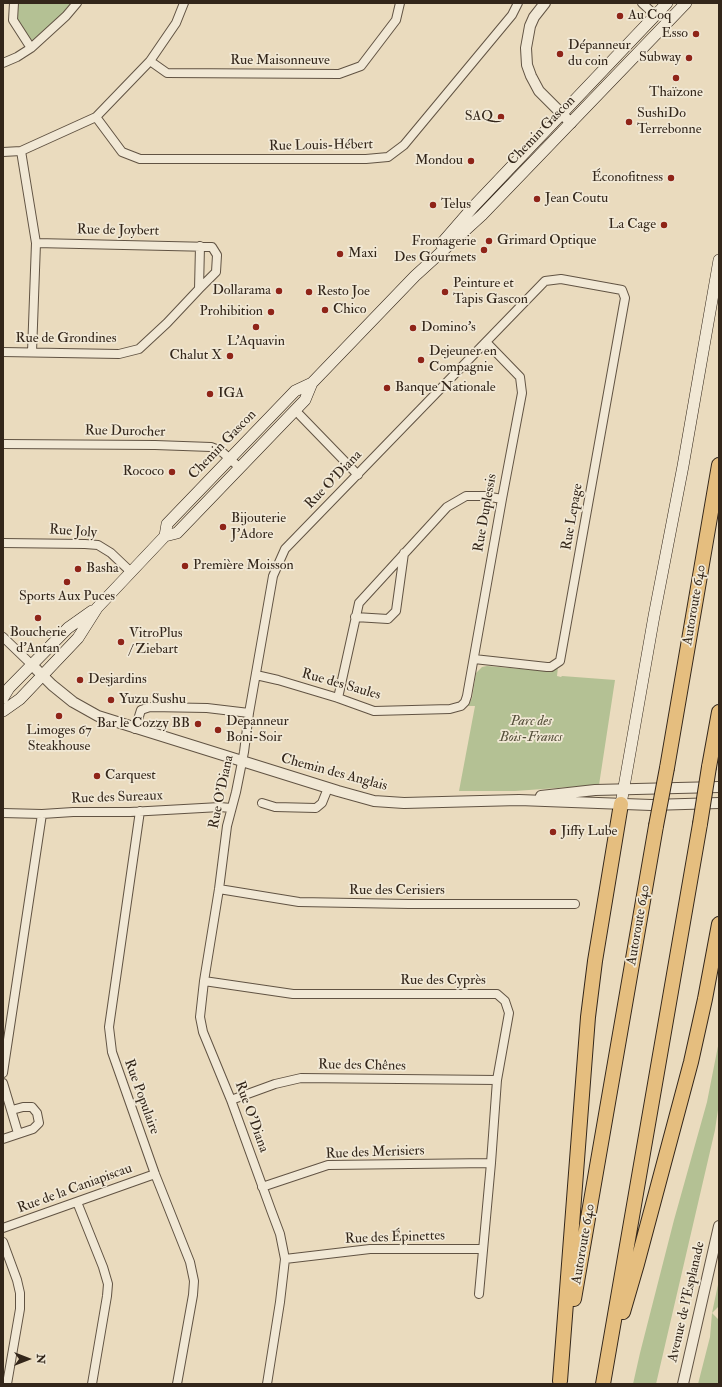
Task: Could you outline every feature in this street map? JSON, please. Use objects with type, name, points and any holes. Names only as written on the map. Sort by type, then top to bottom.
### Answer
[{"type":"highway","name":"Autoroute 640","points":[[560,1382],[719,465]]},
{"type":"highway","points":[[604,1378],[719,712]]},
{"type":"highway","points":[[560,1382],[588,1017],[596,954],[621,804]]},
{"type":"highway","points":[[604,1378],[637,1264],[689,1067],[705,1000],[719,924]]},
{"type":"main road","name":"Chemin Gascon","points":[[3,711],[20,699],[78,638],[97,608],[165,536],[177,533],[295,410],[304,400],[312,383],[415,276],[474,206],[667,3]]},
{"type":"main road","name":"Chemin Gascon","points":[[415,276],[482,216],[686,3]]},
{"type":"main road","points":[[621,804],[719,260]]},
{"type":"main road","name":"Chemin Gascon","points":[[165,536],[167,524],[295,391],[312,383]]},
{"type":"main road","name":"Chemin Gascon","points":[[3,698],[9,688],[68,628],[97,608]]},
{"type":"street","points":[[14,3],[14,20],[31,48]]},
{"type":"street","points":[[3,63],[18,57],[31,48],[66,16],[77,3]]},
{"type":"street","points":[[3,152],[21,151],[96,117],[150,61],[176,23],[184,3]]},
{"type":"street","name":"Rue Maisonneuve","points":[[150,61],[167,73],[340,74],[360,66],[396,20],[400,3]]},
{"type":"street","name":"Rue Louis-Hébert","points":[[96,117],[122,152],[140,159],[366,160],[388,157],[404,145],[512,15],[518,3]]},
{"type":"street","points":[[545,3],[534,17],[530,26],[526,43],[526,59],[530,74],[536,86],[550,103],[571,123]]},
{"type":"street","points":[[642,3],[655,15]]},
{"type":"street","points":[[21,151],[36,243],[32,352]]},
{"type":"street","name":"Rue de Joybert","points":[[36,243],[200,246]]},
{"type":"street","points":[[199,289],[200,246]]},
{"type":"street","name":"Rue de Grondines","points":[[3,352],[118,354],[139,349],[167,323],[216,272],[217,255],[212,247],[200,246]]},
{"type":"street","name":"Rue O'Diana","points":[[267,1384],[285,1259],[280,1234],[231,1100],[203,1032],[200,1017],[226,835],[242,761],[273,576],[285,549],[545,282],[561,279],[622,290]]},
{"type":"street","name":"Rue Lepage","points":[[474,659],[547,667],[552,667],[560,661],[624,306],[625,298],[622,290]]},
{"type":"street","name":"Rue Duplessis","points":[[465,702],[522,393],[520,377],[487,342]]},
{"type":"street","points":[[295,410],[358,475]]},
{"type":"street","name":"Rue Durocher","points":[[3,444],[203,446],[218,450],[240,468]]},
{"type":"street","points":[[338,698],[358,603],[447,507],[466,496],[485,496],[502,499]]},
{"type":"street","name":"Rue Joly","points":[[3,542],[98,545],[111,553],[131,572]]},
{"type":"street","points":[[355,617],[388,619],[396,610],[404,552]]},
{"type":"street","points":[[3,637],[32,665]]},
{"type":"street","name":"Chemin des Anglais","points":[[32,665],[66,696],[86,710],[98,716],[135,729],[368,799],[388,802],[519,800],[621,804],[719,803]]},
{"type":"street","name":"Rue des Saules","points":[[256,676],[278,680],[338,698],[374,711],[450,709],[461,706],[465,702]]},
{"type":"street","points":[[135,729],[141,710],[147,707],[207,708],[249,713]]},
{"type":"street","name":"Chemin des Anglais","points":[[519,800],[583,790],[719,787]]},
{"type":"street","points":[[262,803],[275,807],[316,808],[322,803],[328,788]]},
{"type":"street","name":"Rue des Sureaux","points":[[3,814],[140,812],[202,808],[231,808]]},
{"type":"street","name":"Rue Populaire","points":[[140,812],[109,1027],[112,1052],[155,1174],[190,1262],[194,1281],[194,1295],[178,1384]]},
{"type":"street","points":[[3,1074],[42,814]]},
{"type":"street","name":"Rue des Cerisiers","points":[[219,889],[299,902],[409,904],[575,904]]},
{"type":"street","name":"Rue des Cyprès","points":[[204,981],[293,994],[497,994],[505,1001],[508,1013],[497,1080],[479,1294]]},
{"type":"street","name":"Rue des Chênes","points":[[231,1100],[275,1084],[301,1078],[497,1080]]},
{"type":"street","points":[[3,1083],[18,1133]]},
{"type":"street","points":[[3,1139],[33,1129],[39,1123],[37,1113],[32,1107],[23,1107],[12,1110]]},
{"type":"street","name":"Rue des Merisiers","points":[[262,1187],[328,1165],[491,1164]]},
{"type":"street","name":"Rue de la Caniapiscau","points":[[3,1228],[155,1174]]},
{"type":"street","points":[[78,1202],[108,1284],[92,1384]]},
{"type":"street","name":"Avenue de l'Esplanade","points":[[683,1384],[719,1226]]},
{"type":"street","points":[[3,1242],[17,1280],[20,1293],[20,1309],[7,1384]]},
{"type":"street","name":"Rue des Épinettes","points":[[285,1259],[370,1249],[483,1249]]},
{"type":"green space","points":[[14,3],[75,3],[32,45],[13,20]]},
{"type":"green space","name":"Parc des Bois-Francs","points":[[487,666],[545,671],[558,667],[557,676],[561,677],[615,680],[599,785],[515,791],[459,791],[475,706],[468,706],[472,698],[476,673],[482,667]]},
{"type":"green space","points":[[719,1041],[719,1103],[715,1130],[656,1384],[633,1384],[674,1220],[707,1102]]},
{"type":"green space","points":[[719,1280],[719,1306],[712,1313]]},
{"type":"green space","points":[[712,1313],[719,1320],[719,1384],[698,1384],[710,1337]]},
{"type":"place","name":"Au Coq","points":[[620,16]]},
{"type":"place","name":"Esso","points":[[696,34]]},
{"type":"place","name":"Dépanneur du coin","points":[[560,54]]},
{"type":"place","name":"Subway","points":[[689,58]]},
{"type":"place","name":"Thaïzone","points":[[676,78]]},
{"type":"place","name":"SAQ","points":[[501,117]]},
{"type":"place","name":"SushiDo Terrebonne","points":[[629,122]]},
{"type":"place","name":"Mondou","points":[[471,161]]},
{"type":"place","name":"Éconofitness","points":[[671,178]]},
{"type":"place","name":"Jean Coutu","points":[[537,199]]},
{"type":"place","name":"Telus","points":[[433,205]]},
{"type":"place","name":"La Cage","points":[[664,225]]},
{"type":"place","name":"Grimard Optique","points":[[489,241]]},
{"type":"place","name":"Fromagerie Des Gourmets","points":[[484,250]]},
{"type":"place","name":"Maxi","points":[[340,254]]},
{"type":"place","name":"Dollarama","points":[[279,291]]},
{"type":"place","name":"Resto Joe","points":[[309,292]]},
{"type":"place","name":"Peinture et Tapis Gascon","points":[[445,292]]},
{"type":"place","name":"Chico","points":[[325,310]]},
{"type":"place","name":"Prohibition","points":[[271,312]]},
{"type":"place","name":"L'Aquavin","points":[[256,327]]},
{"type":"place","name":"Domino's","points":[[413,328]]},
{"type":"place","name":"Chalut X","points":[[230,356]]},
{"type":"place","name":"Dejeuner en Compagnie","points":[[421,360]]},
{"type":"place","name":"Banque Nationale","points":[[387,388]]},
{"type":"place","name":"IGA","points":[[210,394]]},
{"type":"place","name":"Rococo","points":[[172,472]]},
{"type":"place","name":"Bijouterie J'Adore","points":[[223,527]]},
{"type":"place","name":"Première Moisson","points":[[185,566]]},
{"type":"place","name":"Basha","points":[[78,569]]},
{"type":"place","name":"Sports Aux Puces","points":[[67,582]]},
{"type":"place","name":"Boucherie d'Antan","points":[[38,618]]},
{"type":"place","name":"VitroPlus / Ziebart","points":[[121,642]]},
{"type":"place","name":"Desjardins","points":[[80,680]]},
{"type":"place","name":"Yuzu Sushu","points":[[111,700]]},
{"type":"place","name":"Limoges 67 Steakhouse","points":[[59,716]]},
{"type":"place","name":"Bar le Cozzy BB","points":[[198,724]]},
{"type":"place","name":"Depanneur Boni-Soir","points":[[218,730]]},
{"type":"place","name":"Carquest","points":[[97,776]]},
{"type":"place","name":"Jiffy Lube","points":[[553,832]]}]
